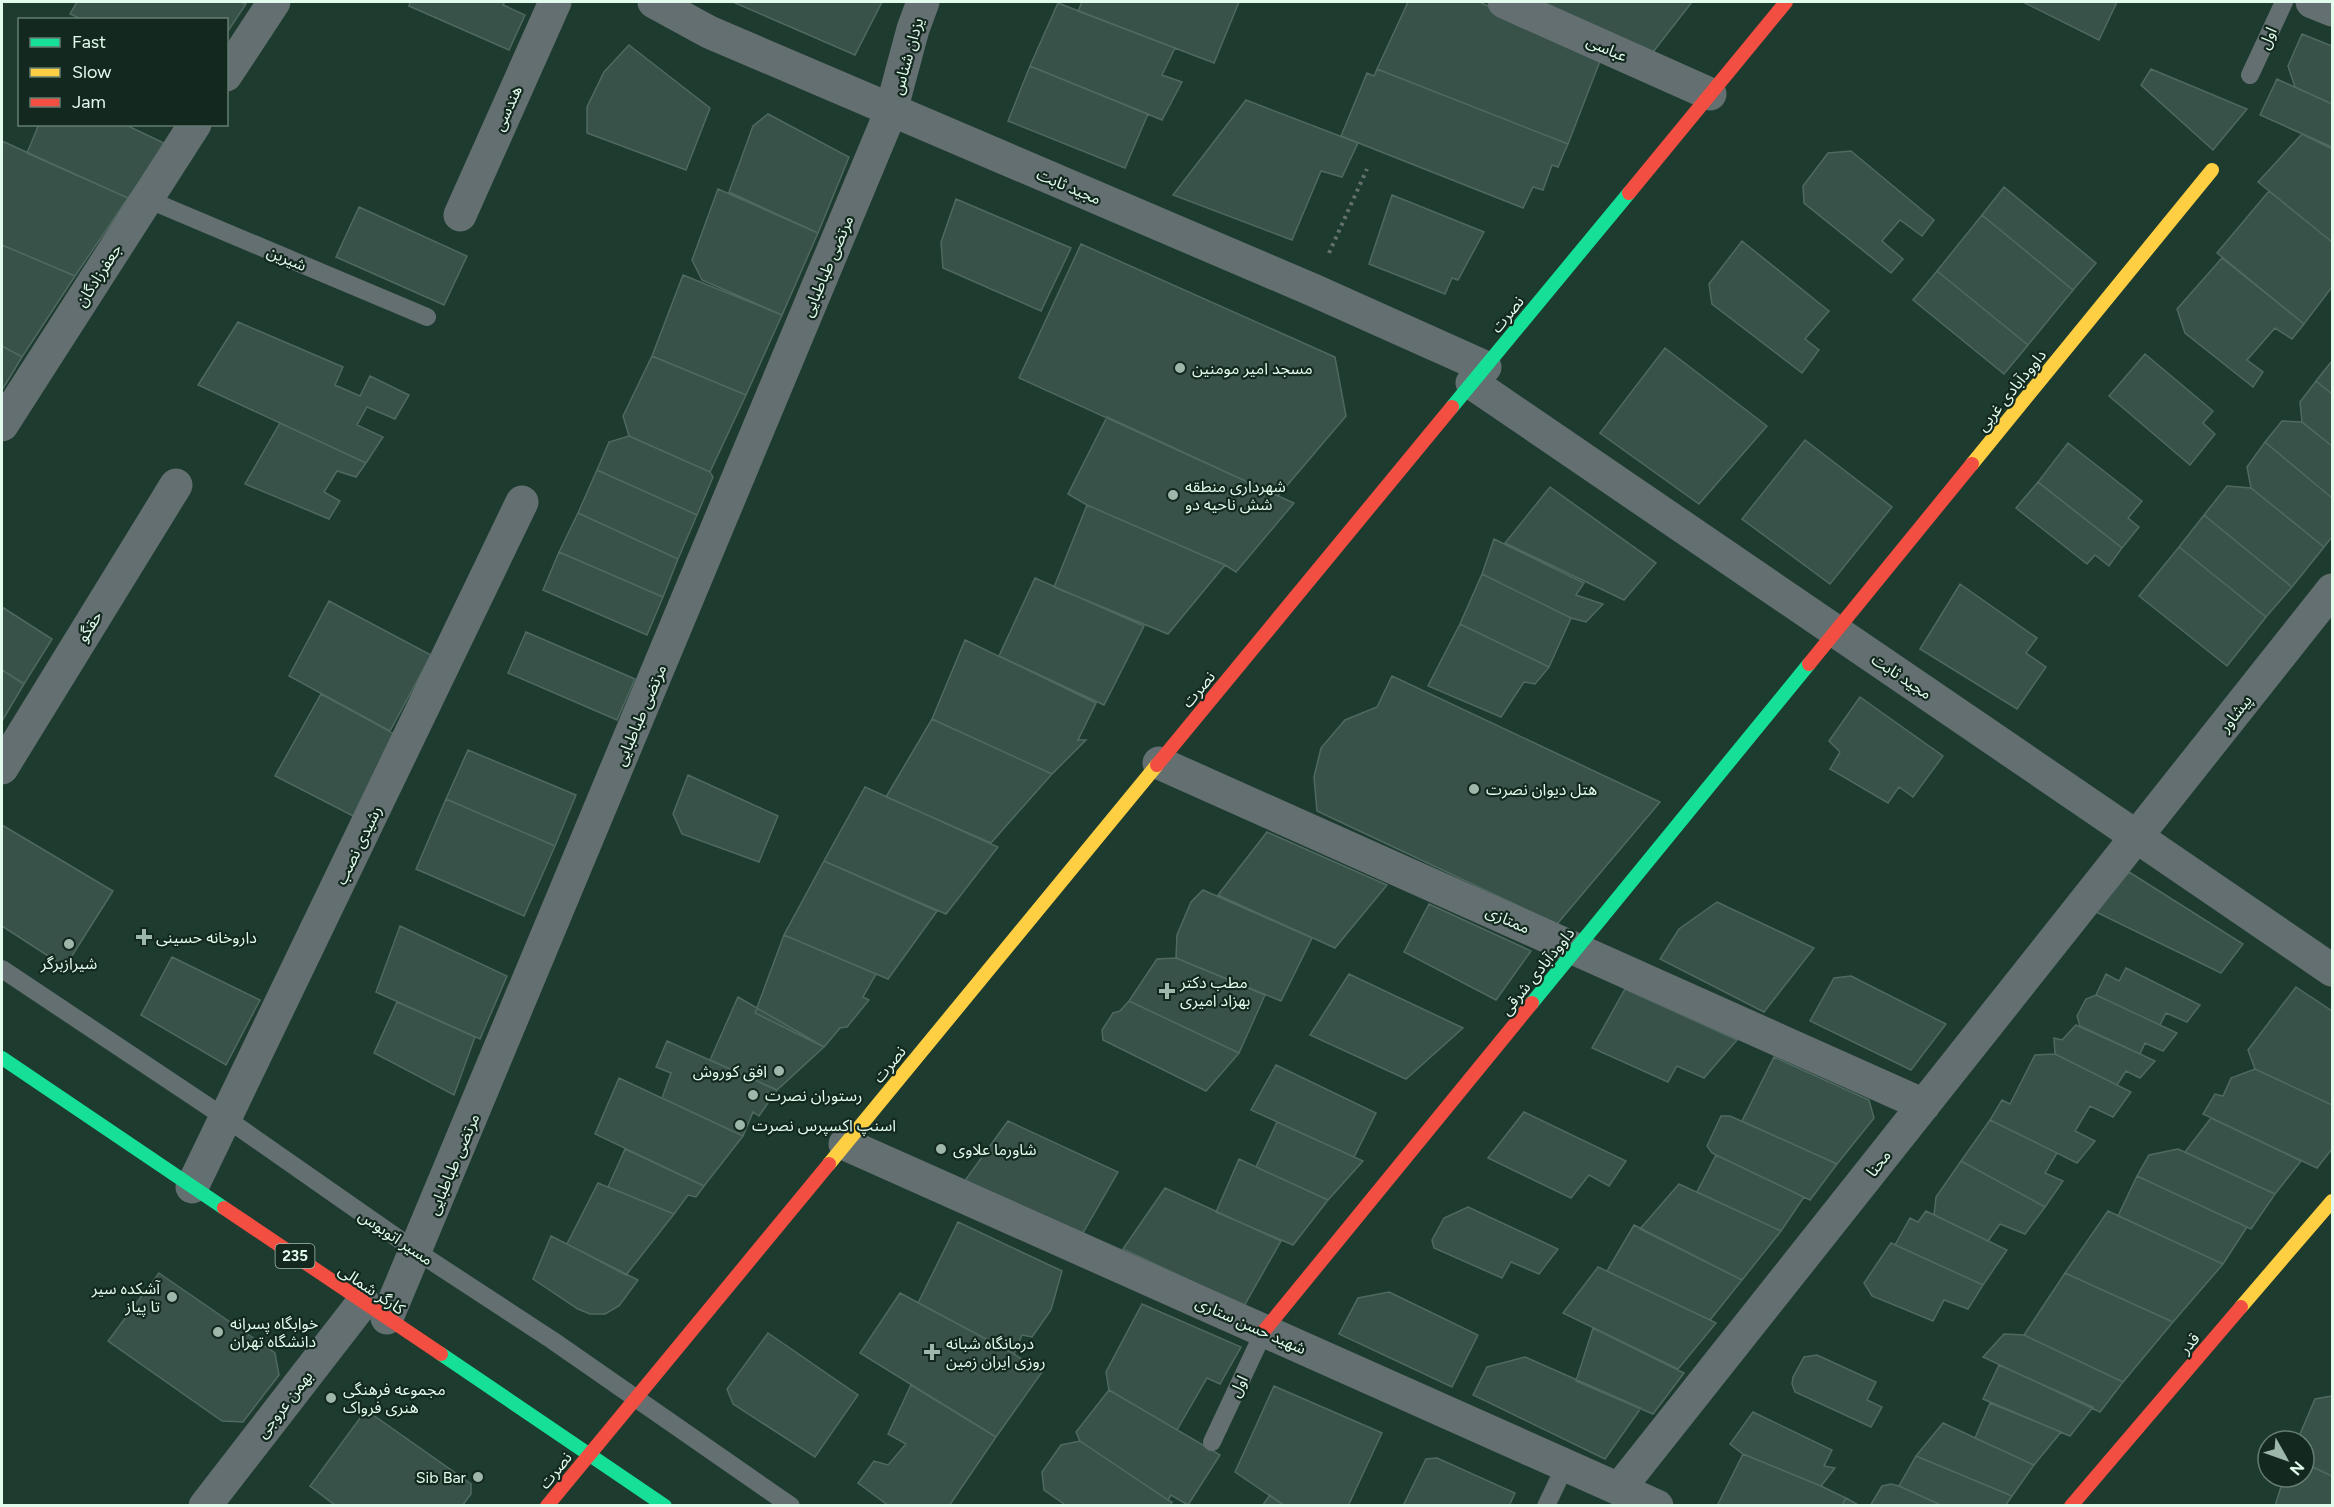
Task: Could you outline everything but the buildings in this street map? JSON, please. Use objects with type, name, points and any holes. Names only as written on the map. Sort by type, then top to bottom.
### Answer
[{"type":"main road","name":"نصرت","points":[[547,1506],[1786,2]]},
{"type":"main road","name":"داوودآبادی غربی","points":[[1836,631],[2212,170]]},
{"type":"main road","name":"داوودآبادی شرقی","points":[[1264,1331],[1836,631]]},
{"type":"main road","name":"کارگر شمالی","points":[[6,1070],[192,1187],[665,1506]]},
{"type":"main road","name":"قدر","points":[[2071,1506],[2330,1207]]},
{"type":"street","points":[[228,72],[274,2]]},
{"type":"street","name":"هندسی","points":[[460,215],[555,2]]},
{"type":"street","name":"مجید ثابت","points":[[654,2],[709,32],[1313,290],[1479,375],[1836,631],[2332,970]]},
{"type":"street","name":"یزدان شناس","points":[[891,111],[913,29],[923,2]]},
{"type":"street","name":"عباسی","points":[[1504,2],[1710,94]]},
{"type":"street","points":[[2312,2],[2332,10]]},
{"type":"street","name":"مرتضی طباطبایی","points":[[375,1310],[416,1251],[891,111]]},
{"type":"street","name":"جعفرزادگان","points":[[2,425],[194,126]]},
{"type":"street","name":"حقگو","points":[[2,768],[176,484]]},
{"type":"street","name":"رشیدی نصب","points":[[192,1187],[522,502]]},
{"type":"street","name":"پیشاور","points":[[2137,836],[2332,590]]},
{"type":"street","name":"ممتازی","points":[[1159,763],[1924,1105]]},
{"type":"street","name":"محنا","points":[[1619,1488],[2137,836]]},
{"type":"street","name":"شهید حسن ستاری","points":[[845,1144],[1658,1506]]},
{"type":"street","name":"بهمن عروجی","points":[[205,1506],[375,1310]]},
{"type":"lane","name":"اول","points":[[2250,75],[2284,2]]},
{"type":"lane","name":"شیرین","points":[[147,199],[427,317]]},
{"type":"lane","name":"مسیر اتوبوس","points":[[2,969],[636,1398],[791,1506]]},
{"type":"lane","name":"اول","points":[[1212,1442],[1264,1331]]},
{"type":"lane","points":[[1546,1506],[1566,1464]]},
{"type":"path","points":[[1313,290],[1367,169]]},
{"type":"traffic: fast","points":[[1452,407],[1629,193]]},
{"type":"traffic: fast","points":[[1532,1003],[1809,664]]},
{"type":"traffic: fast","points":[[2,1058],[224,1208]]},
{"type":"traffic: fast","points":[[441,1354],[665,1506]]},
{"type":"traffic: slow","points":[[1972,464],[2212,170]]},
{"type":"traffic: slow","points":[[829,1164],[1157,765]]},
{"type":"traffic: slow","points":[[2241,1307],[2332,1201]]},
{"type":"traffic: jam","points":[[1629,193],[1786,2]]},
{"type":"traffic: jam","points":[[1157,765],[1452,407]]},
{"type":"traffic: jam","points":[[1809,664],[1972,464]]},
{"type":"traffic: jam","points":[[1264,1331],[1532,1003]]},
{"type":"traffic: jam","points":[[547,1506],[829,1164]]},
{"type":"traffic: jam","points":[[224,1208],[441,1354]]},
{"type":"traffic: jam","points":[[2071,1506],[2241,1307]]},
{"type":"place","name":"مسجد امیر مومنین","points":[[1180,368]]},
{"type":"place","name":"شهرداری منطقه شش ناحیه دو","points":[[1173,495]]},
{"type":"place","name":"هتل دیوان نصرت","points":[[1474,789]]},
{"type":"place","name":"داروخانه حسینی","points":[[144,937]]},
{"type":"place","name":"شیرازبرگر","points":[[69,944]]},
{"type":"place","name":"مطب دکتر بهزاد امیری","points":[[1167,991]]},
{"type":"place","name":"افق کوروش","points":[[779,1071]]},
{"type":"place","name":"رستوران نصرت","points":[[753,1095]]},
{"type":"place","name":"اسنپ اکسپرس نصرت","points":[[740,1125]]},
{"type":"place","name":"شاورما علاوی","points":[[941,1149]]},
{"type":"place","name":"آشکده سیر تا پیاز","points":[[172,1297]]},
{"type":"place","name":"خوابگاه پسرانه دانشگاه تهران","points":[[218,1332]]},
{"type":"place","name":"درمانگاه شبانه روزی ایران زمین","points":[[932,1352]]},
{"type":"place","name":"مجموعه فرهنگی هنری فرواک","points":[[331,1398]]},
{"type":"place","name":"Sib Bar","points":[[478,1477]]}]
